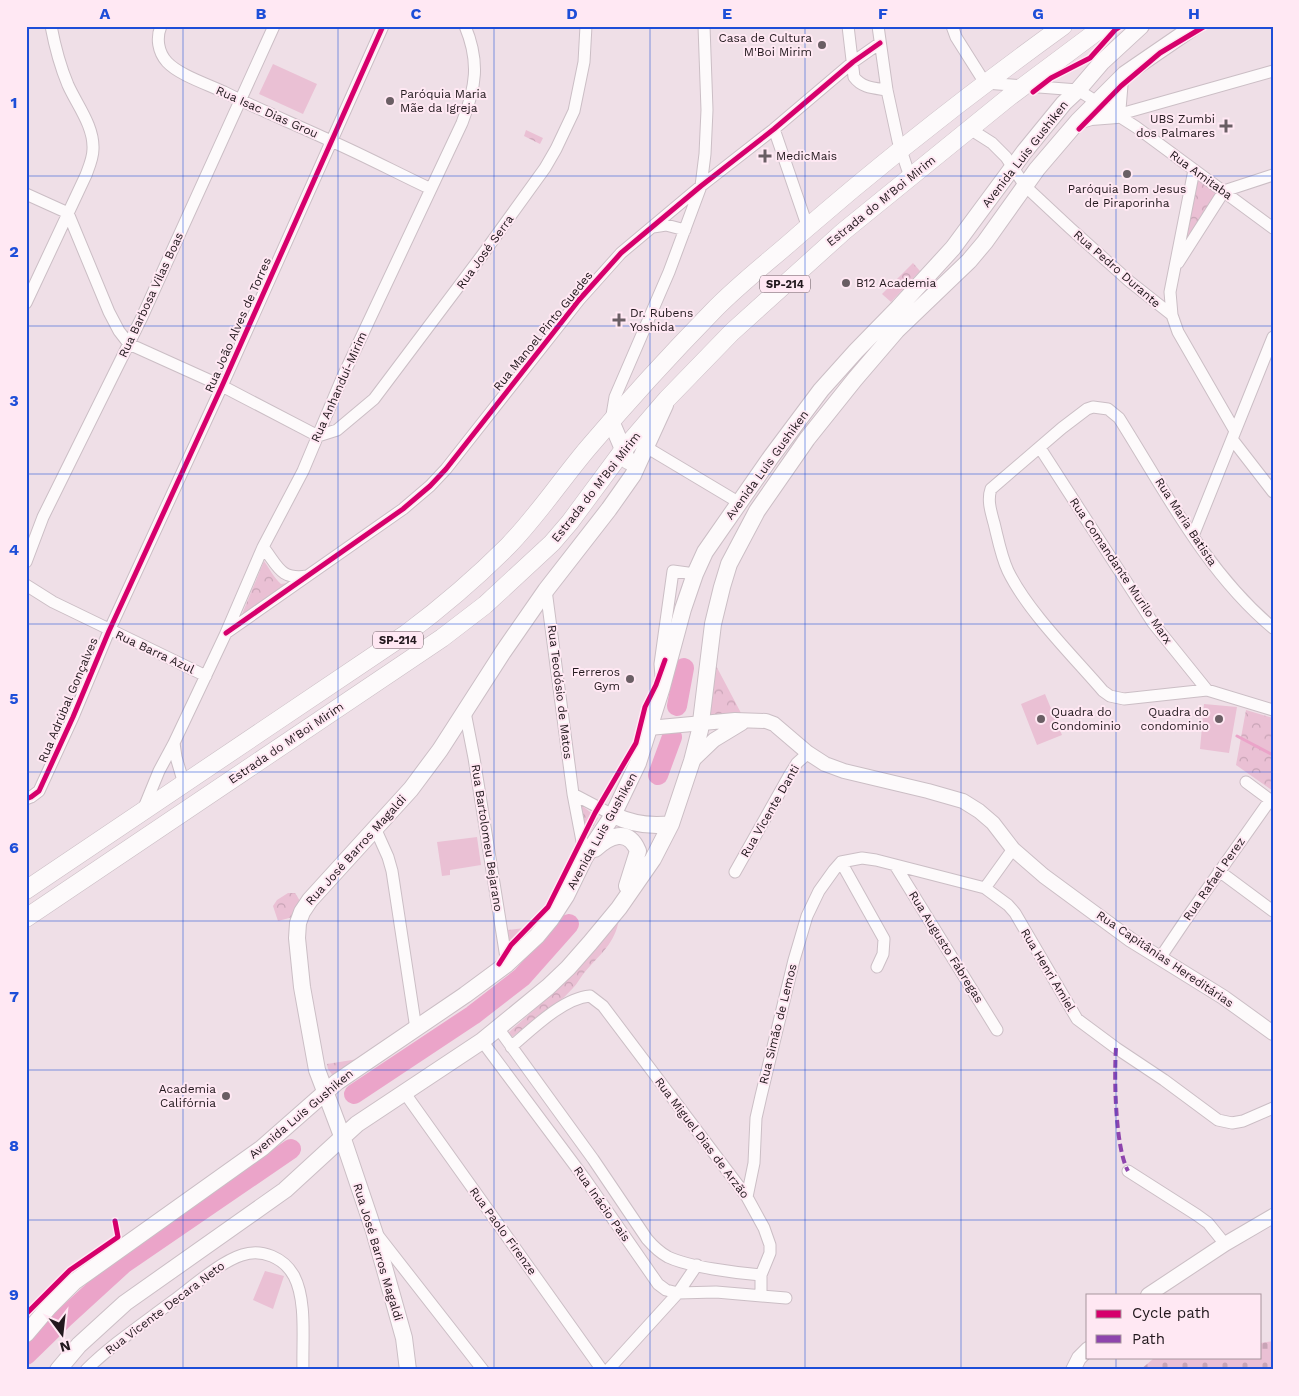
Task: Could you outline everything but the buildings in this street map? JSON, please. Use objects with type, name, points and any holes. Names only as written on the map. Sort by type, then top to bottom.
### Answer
[{"type":"main road","name":"Estrada do M'Boi Mirim","points":[[28,886],[184,784],[406,634],[470,584],[546,504],[611,421],[714,311],[808,228],[901,150],[985,83],[1063,26]]},
{"type":"main road","name":"Estrada do M'Boi Mirim","points":[[26,918],[427,648],[485,605],[552,544],[624,449],[667,399],[732,332],[844,231],[1025,85],[1104,26]]},
{"type":"main road","name":"Avenida Luis Gushiken","points":[[26,1334],[74,1282],[262,1148],[324,1092],[466,995],[507,964],[537,936],[566,896],[586,857],[613,814],[638,763],[662,687],[683,610],[695,574],[705,552],[771,457],[821,390],[953,248],[1064,102],[1078,90],[1102,62],[1141,26]]},
{"type":"main road","points":[[1078,121],[1092,117],[1117,115],[1122,77],[1195,26]]},
{"type":"main road","name":"Avenida Luis Gushiken","points":[[58,1370],[79,1345],[125,1303],[285,1190],[357,1124],[482,1041],[548,987],[568,968],[619,908],[653,858],[672,824],[692,761],[701,723],[713,624],[722,587],[729,564],[756,511],[807,439],[855,379],[898,330],[970,262],[1025,186],[1078,121],[1122,77]]},
{"type":"main road","name":"Rua José Barros Magaldi","points":[[408,1370],[404,1338],[374,1231],[342,1136],[317,1070],[302,987],[297,938],[298,923],[302,912],[310,900],[411,789],[440,750],[503,652],[546,590],[633,475],[667,399]]},
{"type":"main road","points":[[611,421],[633,475]]},
{"type":"main road","points":[[167,823],[185,799],[186,791],[184,784]]},
{"type":"main road","points":[[613,814],[627,821],[646,826],[672,824]]},
{"type":"main road","points":[[586,857],[606,839],[620,836],[632,841],[637,849],[636,858],[619,908]]},
{"type":"street","points":[[26,303],[86,175],[94,148],[92,136],[84,116],[68,86],[58,58],[51,26]]},
{"type":"street","name":"Rua Isac Dias Grou","points":[[161,26],[158,42],[161,52],[166,61],[177,69],[430,189]]},
{"type":"street","name":"Rua Barbosa Vilas Boas","points":[[26,562],[43,517],[129,344],[274,26]]},
{"type":"street","name":"Rua João Alves de Torres","points":[[109,631],[222,386],[382,26]]},
{"type":"street","name":"Rua Anhanduí-Mirim","points":[[142,812],[158,771],[206,676],[263,548],[303,471],[343,376],[471,98],[475,65],[474,53],[466,26]]},
{"type":"street","name":"Rua José Serra","points":[[318,436],[331,434],[374,399],[478,262],[545,168],[574,111],[584,62],[586,26]]},
{"type":"street","points":[[611,421],[615,396],[669,272],[702,186],[707,110],[704,26]]},
{"type":"street","points":[[848,26],[853,72],[858,82],[868,87],[886,90]]},
{"type":"street","points":[[878,26],[886,90],[910,177]]},
{"type":"street","points":[[952,26],[956,37],[985,83],[1078,90]]},
{"type":"street","name":"Rua Manoel Pinto Guedes","points":[[226,633],[403,509],[430,486],[462,450],[578,300],[621,253],[774,129],[853,62],[880,43]]},
{"type":"street","points":[[1117,115],[1273,71]]},
{"type":"street","name":"Rua Amitaba","points":[[1078,90],[1117,115],[1273,228]]},
{"type":"street","points":[[774,129],[808,228]]},
{"type":"street","name":"Rua Pedro Durante","points":[[970,129],[992,142],[1013,167],[1025,186],[1117,270],[1172,315],[1178,332],[1234,435],[1273,492]]},
{"type":"street","points":[[1172,315],[1170,292],[1194,170]]},
{"type":"street","points":[[1174,269],[1224,191],[1273,175]]},
{"type":"street","points":[[26,194],[68,213],[109,312],[119,331],[129,344],[222,386],[318,436]]},
{"type":"street","points":[[651,228],[666,225],[685,230]]},
{"type":"street","points":[[1192,536],[1273,337]]},
{"type":"street","name":"Rua Maria Batista","points":[[1040,448],[1087,409],[1093,407],[1108,409],[1119,418],[1192,536],[1255,614],[1273,628]]},
{"type":"street","points":[[646,447],[733,499],[738,505]]},
{"type":"street","points":[[1040,448],[993,485],[989,496],[1002,554],[1008,571],[1038,616],[1103,691],[1110,696],[1124,699],[1207,690],[1273,710]]},
{"type":"street","name":"Rua Comandante Murilo Marx","points":[[1040,448],[1153,623],[1207,690]]},
{"type":"street","points":[[263,548],[284,574],[290,577],[307,576]]},
{"type":"street","points":[[662,687],[660,664],[673,571],[695,574]]},
{"type":"street","name":"Rua Barra Azul","points":[[26,585],[53,602],[109,631],[206,676]]},
{"type":"street","name":"Rua Teodósio de Matos","points":[[546,590],[573,794],[586,857]]},
{"type":"street","name":"Rua Adrúbal Gonçalves","points":[[26,799],[39,791],[109,631]]},
{"type":"street","name":"Rua Bartolomeu Bejarano","points":[[465,712],[507,964]]},
{"type":"street","points":[[692,761],[724,732],[750,720]]},
{"type":"street","name":"Rua Capitânias Hereditárias","points":[[649,728],[750,720],[774,724],[808,753],[826,764],[844,771],[963,801],[980,811],[993,823],[1013,849],[1044,876],[1131,940],[1222,997],[1273,1033]]},
{"type":"street","points":[[174,742],[176,757],[184,784]]},
{"type":"street","name":"Rua Vicente Danti","points":[[735,872],[789,776],[797,763],[808,753]]},
{"type":"street","points":[[1246,782],[1271,801]]},
{"type":"street","points":[[573,794],[613,814]]},
{"type":"street","name":"Rua Rafael Perez","points":[[1160,958],[1219,871],[1271,801]]},
{"type":"street","points":[[375,828],[392,871],[416,1028]]},
{"type":"street","points":[[877,967],[883,954],[884,939],[841,862],[862,858],[985,888],[1013,849]]},
{"type":"street","name":"Rua Simão de Lemos","points":[[747,1197],[754,1163],[756,1118],[760,1096],[794,960],[807,916],[819,891],[841,862]]},
{"type":"street","name":"Rua Augusto Fábregas","points":[[895,865],[997,1030]]},
{"type":"street","points":[[1219,871],[1273,911]]},
{"type":"street","name":"Rua Henri Amiel","points":[[985,888],[1008,905],[1015,913],[1077,1019],[1218,1120],[1232,1123],[1243,1121],[1273,1108]]},
{"type":"street","name":"Rua Miguel Dias de Arzão","points":[[511,1047],[559,1009],[575,1000],[590,996],[608,1010],[747,1197],[764,1228],[770,1244],[770,1252],[761,1275],[761,1296]]},
{"type":"street","name":"Rua Inácio Pais","points":[[498,1028],[593,1159],[647,1239],[656,1249],[666,1256],[697,1265],[761,1275]]},
{"type":"street","name":"Rua Inácio Pais","points":[[482,1041],[585,1179],[658,1284],[666,1290],[678,1293],[716,1292],[786,1298]]},
{"type":"street","name":"Rua Paolo Firenze","points":[[404,1092],[602,1370]]},
{"type":"street","points":[[1128,1171],[1198,1214],[1225,1244]]},
{"type":"street","points":[[1150,1294],[1225,1244],[1273,1216]]},
{"type":"street","points":[[374,1231],[483,1370]]},
{"type":"street","name":"Rua Vicente Decara Neto","points":[[86,1370],[126,1337],[229,1260],[243,1254],[255,1253],[270,1254],[283,1263],[293,1274],[300,1289],[303,1370]]},
{"type":"street","points":[[608,1370],[678,1293],[697,1265]]},
{"type":"street","points":[[385,1268],[393,1268],[411,1277]]},
{"type":"street","points":[[1073,1370],[1079,1358],[1086,1351]]},
{"type":"green space","points":[[273,64],[317,84],[303,114],[259,94]]},
{"type":"green space","points":[[526,130],[543,138],[540,144],[524,136]]},
{"type":"green space","points":[[1197,174],[1221,191],[1178,258]]},
{"type":"green space","points":[[913,263],[920,271],[891,302],[882,294]]},
{"type":"green space","points":[[264,561],[281,584],[294,582],[240,619]]},
{"type":"green space","points":[[713,660],[741,713],[711,715],[707,713]]},
{"type":"green space","name":"Quadra do Condominio","points":[[1045,694],[1062,735],[1037,745],[1021,704]]},
{"type":"green space","name":"Quadra do condominio","points":[[1204,704],[1237,707],[1229,753],[1200,749]]},
{"type":"green space","points":[[1246,710],[1273,718],[1273,791],[1236,765]]},
{"type":"green space","points":[[581,805],[598,818],[587,838]]},
{"type":"green space","points":[[477,837],[481,865],[450,870],[450,875],[442,876],[437,842]]},
{"type":"green space","points":[[288,893],[295,893],[302,904],[293,917],[278,921],[273,906],[277,900]]},
{"type":"green space","points":[[619,919],[610,942],[566,995],[551,1009],[509,1039],[507,1034],[562,985]]},
{"type":"green space","points":[[525,928],[517,940],[512,942],[507,940],[507,930]]},
{"type":"green space","points":[[358,1059],[334,1077],[328,1069],[327,1064]]},
{"type":"green space","points":[[265,1271],[284,1276],[273,1309],[253,1300]]},
{"type":"green space","points":[[1273,1341],[1273,1370],[1140,1370],[1153,1359],[1262,1358],[1262,1343]]},
{"type":"waterway","points":[[677,706],[684,668]]},
{"type":"waterway","points":[[1237,736],[1273,755]]},
{"type":"waterway","points":[[658,775],[672,737]]},
{"type":"waterway","points":[[354,1094],[473,1015],[522,977],[569,924]]},
{"type":"waterway","points":[[26,1355],[123,1264],[291,1149]]},
{"type":"marked path","points":[[1116,1048],[1115,1093],[1118,1129],[1120,1146],[1128,1171]]},
{"type":"cycle path","points":[[26,799],[39,791],[109,631],[222,386],[383,26]]},
{"type":"cycle path","points":[[1033,92],[1051,78],[1090,58],[1115,30],[1121,26]]},
{"type":"cycle path","points":[[1079,129],[1121,86],[1160,53],[1205,26]]},
{"type":"cycle path","points":[[226,633],[403,509],[430,486],[446,469],[579,300],[621,253],[701,186],[774,129],[853,62],[880,43]]},
{"type":"cycle path","points":[[499,964],[511,945],[548,907],[595,813],[636,743],[645,707],[656,685],[665,660]]},
{"type":"cycle path","points":[[26,1314],[70,1270],[118,1237],[115,1221]]},
{"type":"place","name":"Casa de Cultura M'Boi Mirim","points":[[822,45]]},
{"type":"place","name":"Paróquia Maria Mãe da Igreja","points":[[390,101]]},
{"type":"place","name":"UBS Zumbi dos Palmares","points":[[1226,126]]},
{"type":"place","name":"MedicMais","points":[[765,156]]},
{"type":"place","name":"Paróquia Bom Jesus de Piraporinha","points":[[1127,174]]},
{"type":"place","name":"B12 Academia","points":[[846,283]]},
{"type":"place","name":"Dr. Rubens Yoshida","points":[[619,320]]},
{"type":"place","name":"Ferreros Gym","points":[[630,679]]},
{"type":"place","name":"Quadra do Condominio","points":[[1041,719]]},
{"type":"place","name":"Quadra do condominio","points":[[1219,719]]},
{"type":"place","name":"Academia Califórnia","points":[[226,1096]]}]
